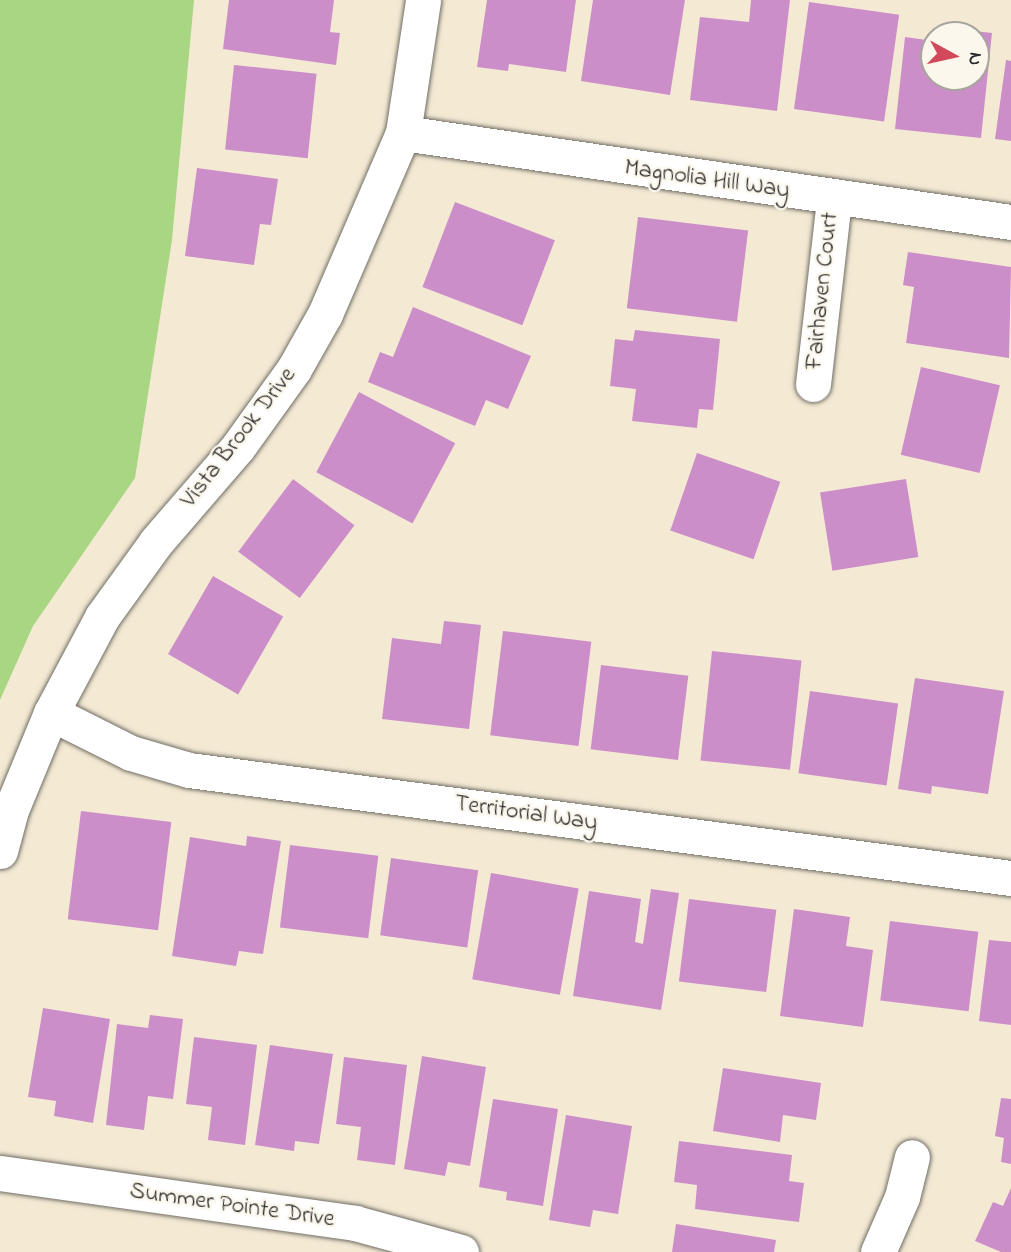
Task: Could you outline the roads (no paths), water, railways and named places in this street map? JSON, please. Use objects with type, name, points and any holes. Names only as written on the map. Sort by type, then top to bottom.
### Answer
[{"type":"street","name":"Vista Brook Drive","points":[[0,852],[11,810],[51,713],[102,617],[156,542],[238,447],[294,369],[325,314],[403,133],[423,0]]},
{"type":"street","name":"Magnolia Hill Way","points":[[403,133],[1011,222]]},
{"type":"street","name":"Fairhaven Court","points":[[813,384],[834,198]]},
{"type":"street","name":"Territorial Way","points":[[51,713],[131,753],[189,770],[1011,878]]},
{"type":"street","points":[[878,1252],[902,1197],[912,1157]]},
{"type":"street","name":"Summer Pointe Drive","points":[[0,1173],[355,1223],[461,1252]]}]
